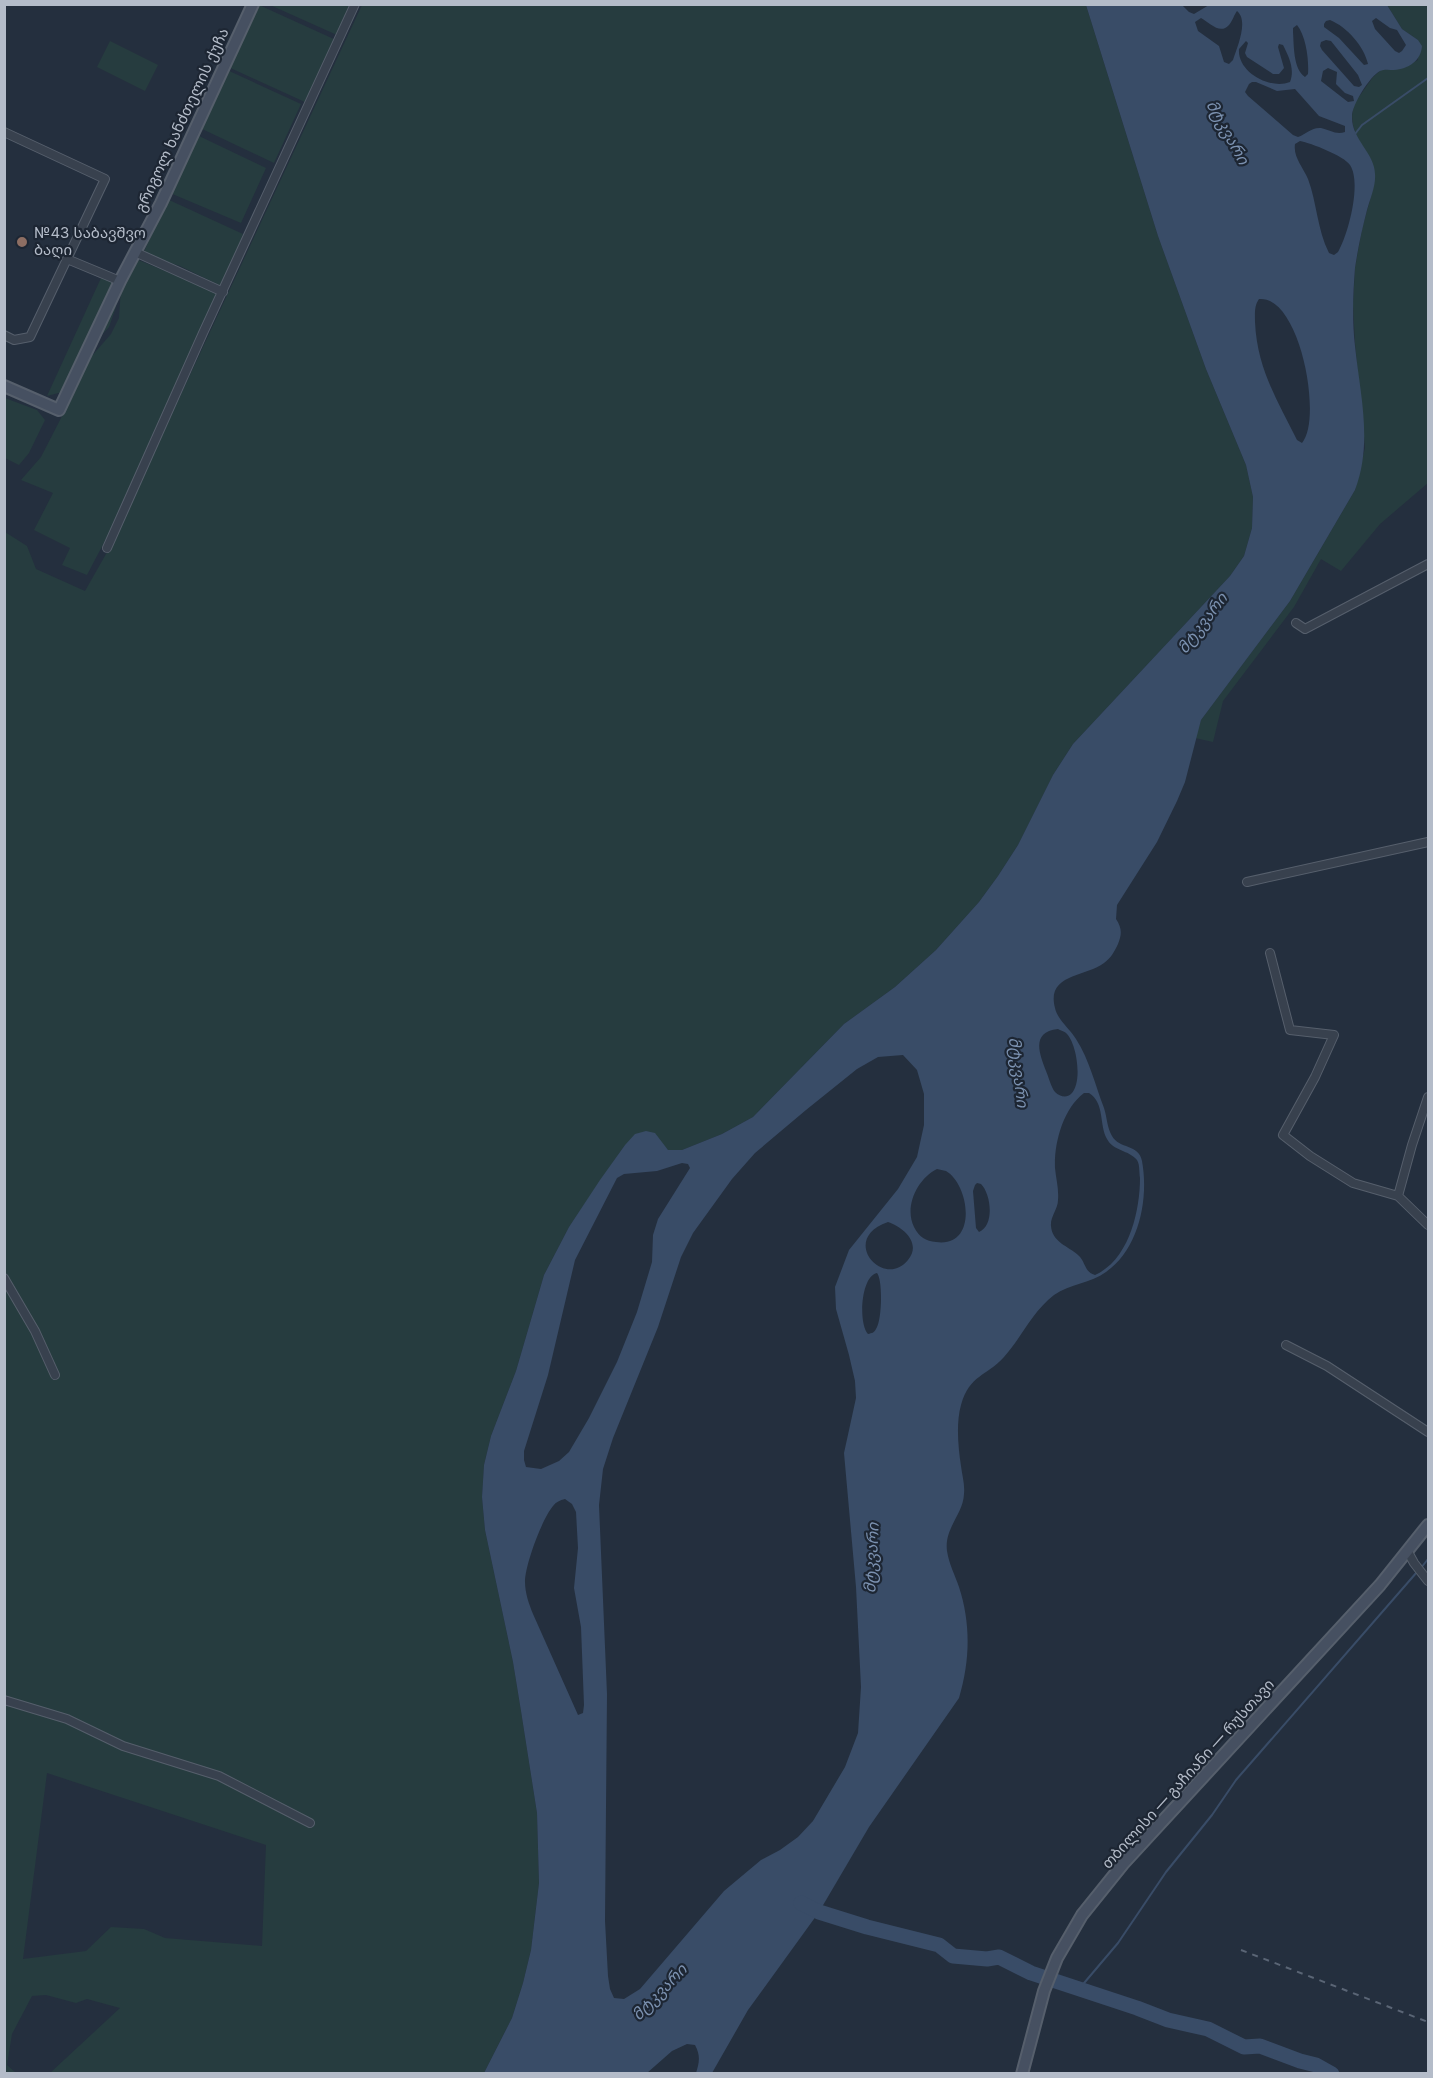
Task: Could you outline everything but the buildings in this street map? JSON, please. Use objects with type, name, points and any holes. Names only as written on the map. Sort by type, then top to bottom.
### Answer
[{"type":"main road","name":"გრიგოლ ხანძთელის ქუჩა","points":[[4,386],[59,410],[120,281],[161,203],[253,4]]},
{"type":"main road","name":"თბილისი — გაჩიანი — რუსთავი","points":[[1022,2073],[1044,1991],[1057,1958],[1082,1916],[1123,1864],[1380,1585],[1428,1525]]},
{"type":"street","points":[[107,548],[355,4]]},
{"type":"street","points":[[4,132],[105,179],[30,337],[14,340],[4,334]]},
{"type":"street","points":[[135,252],[223,292]]},
{"type":"street","points":[[67,259],[120,281]]},
{"type":"street","points":[[1296,623],[1305,629],[1428,564]]},
{"type":"street","points":[[1247,882],[1428,842]]},
{"type":"street","points":[[1270,953],[1290,1030],[1334,1035],[1315,1077],[1283,1135],[1310,1156],[1353,1183],[1398,1196],[1428,1225]]},
{"type":"street","points":[[1398,1196],[1428,1097]]},
{"type":"street","points":[[4,1278],[35,1331],[55,1375]]},
{"type":"street","points":[[1287,1345],[1327,1366],[1428,1432]]},
{"type":"street","points":[[1408,1552],[1428,1580]]},
{"type":"street","points":[[4,1700],[67,1719],[123,1746],[219,1776],[310,1823]]},
{"type":"green space","points":[[254,5],[259,5],[336,40],[307,103],[226,66]]},
{"type":"green space","points":[[270,5],[349,5],[337,35]]},
{"type":"green space","points":[[362,5],[1086,5],[1158,236],[1206,369],[1246,465],[1253,497],[1252,528],[1244,556],[1230,576],[1073,744],[1053,775],[1018,845],[979,902],[936,950],[895,987],[844,1024],[753,1117],[722,1134],[682,1150],[668,1150],[661,1143],[625,1145],[569,1227],[544,1275],[516,1371],[491,1436],[484,1465],[482,1497],[485,1530],[513,1662],[537,1813],[539,1883],[531,1950],[523,1983],[512,2018],[484,2073],[50,2073],[120,2008],[87,1999],[76,2003],[46,1995],[32,1996],[12,2034],[7,2065],[16,2073],[5,2073],[5,532],[27,546],[36,569],[85,591],[110,547]],"holes":[[[47,1773],[266,1845],[262,1946],[165,1938],[144,1929],[111,1927],[86,1951],[23,1959]]]},
{"type":"green space","points":[[1387,5],[1428,5],[1428,483],[1380,524],[1341,571],[1321,559],[1294,607],[1223,701],[1213,742],[1195,738],[1201,720],[1290,601],[1355,490],[1365,448],[1355,343],[1353,305],[1355,268],[1362,229],[1373,189],[1352,116],[1354,104],[1373,77],[1381,70],[1403,68],[1418,60],[1418,40],[1402,29]]},
{"type":"green space","points":[[110,41],[158,65],[145,91],[97,67]]},
{"type":"green space","points":[[227,70],[301,104],[274,163],[200,128]]},
{"type":"green space","points":[[197,135],[266,168],[241,223],[170,193]]},
{"type":"green space","points":[[167,199],[243,234],[223,287],[180,266],[143,254]]},
{"type":"green space","points":[[136,259],[170,273],[221,288],[108,535],[87,575],[62,565],[70,548],[34,530],[53,493],[21,480],[41,457],[79,383],[83,366],[111,334],[119,318],[121,288]]},
{"type":"green space","points":[[101,278],[114,283],[116,307],[109,327],[80,359],[66,391],[47,396]]},
{"type":"green space","points":[[5,398],[37,410],[45,420],[29,453],[19,465],[5,458]]},
{"type":"water","name":"მტკვარი","points":[[1086,5],[1182,5],[1194,14],[1209,5],[1387,5],[1402,29],[1418,40],[1422,46],[1416,60],[1404,68],[1383,70],[1376,74],[1358,98],[1352,116],[1355,132],[1374,166],[1375,179],[1360,239],[1354,277],[1354,336],[1364,418],[1363,454],[1355,490],[1290,601],[1201,720],[1185,782],[1177,801],[1157,842],[1117,905],[1116,919],[1121,934],[1114,952],[1104,963],[1069,978],[1056,989],[1054,997],[1058,1016],[1076,1039],[1089,1064],[1112,1136],[1119,1143],[1137,1152],[1142,1161],[1144,1191],[1142,1207],[1134,1237],[1117,1262],[1100,1276],[1067,1288],[1046,1302],[1004,1357],[969,1387],[961,1405],[958,1427],[964,1494],[947,1543],[949,1560],[966,1615],[967,1656],[959,1698],[869,1827],[819,1912],[748,2010],[712,2073],[696,2073],[699,2056],[695,2045],[687,2044],[672,2051],[647,2073],[484,2073],[512,2018],[523,1983],[531,1950],[539,1883],[537,1813],[513,1662],[485,1530],[482,1497],[484,1465],[491,1436],[516,1371],[544,1275],[569,1227],[600,1180],[635,1134],[646,1131],[655,1133],[668,1150],[682,1150],[722,1134],[753,1117],[844,1024],[895,987],[936,950],[979,902],[998,876],[1018,845],[1053,775],[1073,744],[1230,576],[1244,556],[1252,528],[1253,497],[1246,465],[1206,369],[1158,236]],"holes":[[[1237,11],[1242,27],[1233,60],[1229,64],[1224,62],[1219,46],[1198,31],[1195,22],[1201,18],[1222,29],[1229,25]],[[1376,18],[1397,30],[1406,45],[1399,53],[1375,29],[1372,21]],[[1330,20],[1348,32],[1359,44],[1368,64],[1364,65],[1339,38],[1324,27],[1326,21]],[[1297,25],[1305,42],[1308,74],[1305,77],[1298,68],[1293,28]],[[1246,41],[1248,43],[1245,53],[1247,57],[1273,74],[1279,74],[1284,68],[1278,47],[1279,44],[1283,45],[1292,68],[1290,82],[1273,83],[1249,72],[1243,65],[1239,49]],[[1331,41],[1358,75],[1362,85],[1354,86],[1322,50],[1321,42]],[[1328,68],[1337,72],[1336,84],[1345,93],[1353,96],[1354,101],[1348,102],[1321,81],[1323,71]],[[1252,82],[1277,91],[1295,89],[1319,116],[1345,126],[1345,132],[1336,133],[1318,128],[1298,137],[1245,92]],[[1300,141],[1327,150],[1350,165],[1355,184],[1352,209],[1342,244],[1334,255],[1329,253],[1325,244],[1311,188],[1297,158],[1295,144]],[[1259,299],[1273,303],[1286,316],[1296,336],[1304,360],[1310,410],[1308,430],[1302,443],[1297,440],[1275,397],[1264,369],[1257,339],[1255,310]],[[1058,1029],[1070,1038],[1076,1054],[1078,1073],[1075,1089],[1071,1094],[1059,1095],[1052,1088],[1041,1057],[1040,1039],[1049,1031]],[[903,1055],[917,1070],[924,1094],[924,1125],[917,1157],[898,1189],[849,1250],[835,1287],[836,1309],[855,1381],[856,1398],[844,1453],[856,1587],[861,1687],[858,1733],[845,1767],[813,1821],[798,1837],[761,1860],[724,1891],[640,1989],[624,1999],[614,1998],[608,1976],[605,1921],[607,1694],[599,1505],[603,1469],[613,1438],[658,1327],[681,1257],[693,1233],[732,1179],[755,1153],[857,1069],[878,1057]],[[1084,1093],[1089,1093],[1100,1108],[1107,1139],[1117,1148],[1134,1157],[1139,1164],[1138,1205],[1130,1233],[1116,1258],[1107,1268],[1095,1275],[1089,1272],[1078,1255],[1057,1240],[1051,1226],[1058,1200],[1056,1148],[1065,1117],[1077,1100]],[[682,1163],[688,1164],[690,1168],[658,1219],[653,1235],[652,1262],[637,1312],[617,1362],[589,1418],[569,1452],[559,1461],[541,1469],[526,1467],[524,1451],[548,1375],[575,1260],[617,1178],[624,1174],[657,1171]],[[937,1169],[946,1171],[954,1178],[960,1189],[966,1214],[964,1226],[959,1235],[949,1241],[936,1242],[918,1233],[911,1219],[912,1202],[918,1186]],[[977,1183],[981,1184],[984,1189],[990,1209],[984,1228],[979,1232],[976,1228],[973,1191]],[[888,1222],[909,1236],[913,1248],[908,1260],[898,1268],[888,1269],[878,1266],[870,1259],[866,1249],[867,1239],[874,1230]],[[877,1273],[881,1292],[880,1318],[873,1333],[868,1334],[862,1311],[867,1282]],[[565,1499],[572,1504],[576,1512],[578,1548],[574,1588],[581,1627],[584,1705],[583,1713],[578,1715],[533,1614],[525,1586],[528,1565],[539,1531],[549,1512]]]},
{"type":"waterway","points":[[1355,134],[1362,125],[1428,78]]},
{"type":"waterway","points":[[1421,1568],[1428,1559]]},
{"type":"waterway","points":[[1079,1989],[1118,1943],[1166,1872],[1212,1815],[1236,1780],[1417,1572]]},
{"type":"waterway","points":[[801,1903],[819,1912],[867,1927],[939,1945],[953,1956],[987,1959],[999,1957],[1031,1973],[1168,2020],[1208,2029],[1244,2047],[1260,2046],[1316,2065],[1332,2074]]},
{"type":"railway","points":[[1241,1950],[1428,2022]]},
{"type":"place","name":"№43 საბავშვო ბაღი","points":[[22,242]]}]
